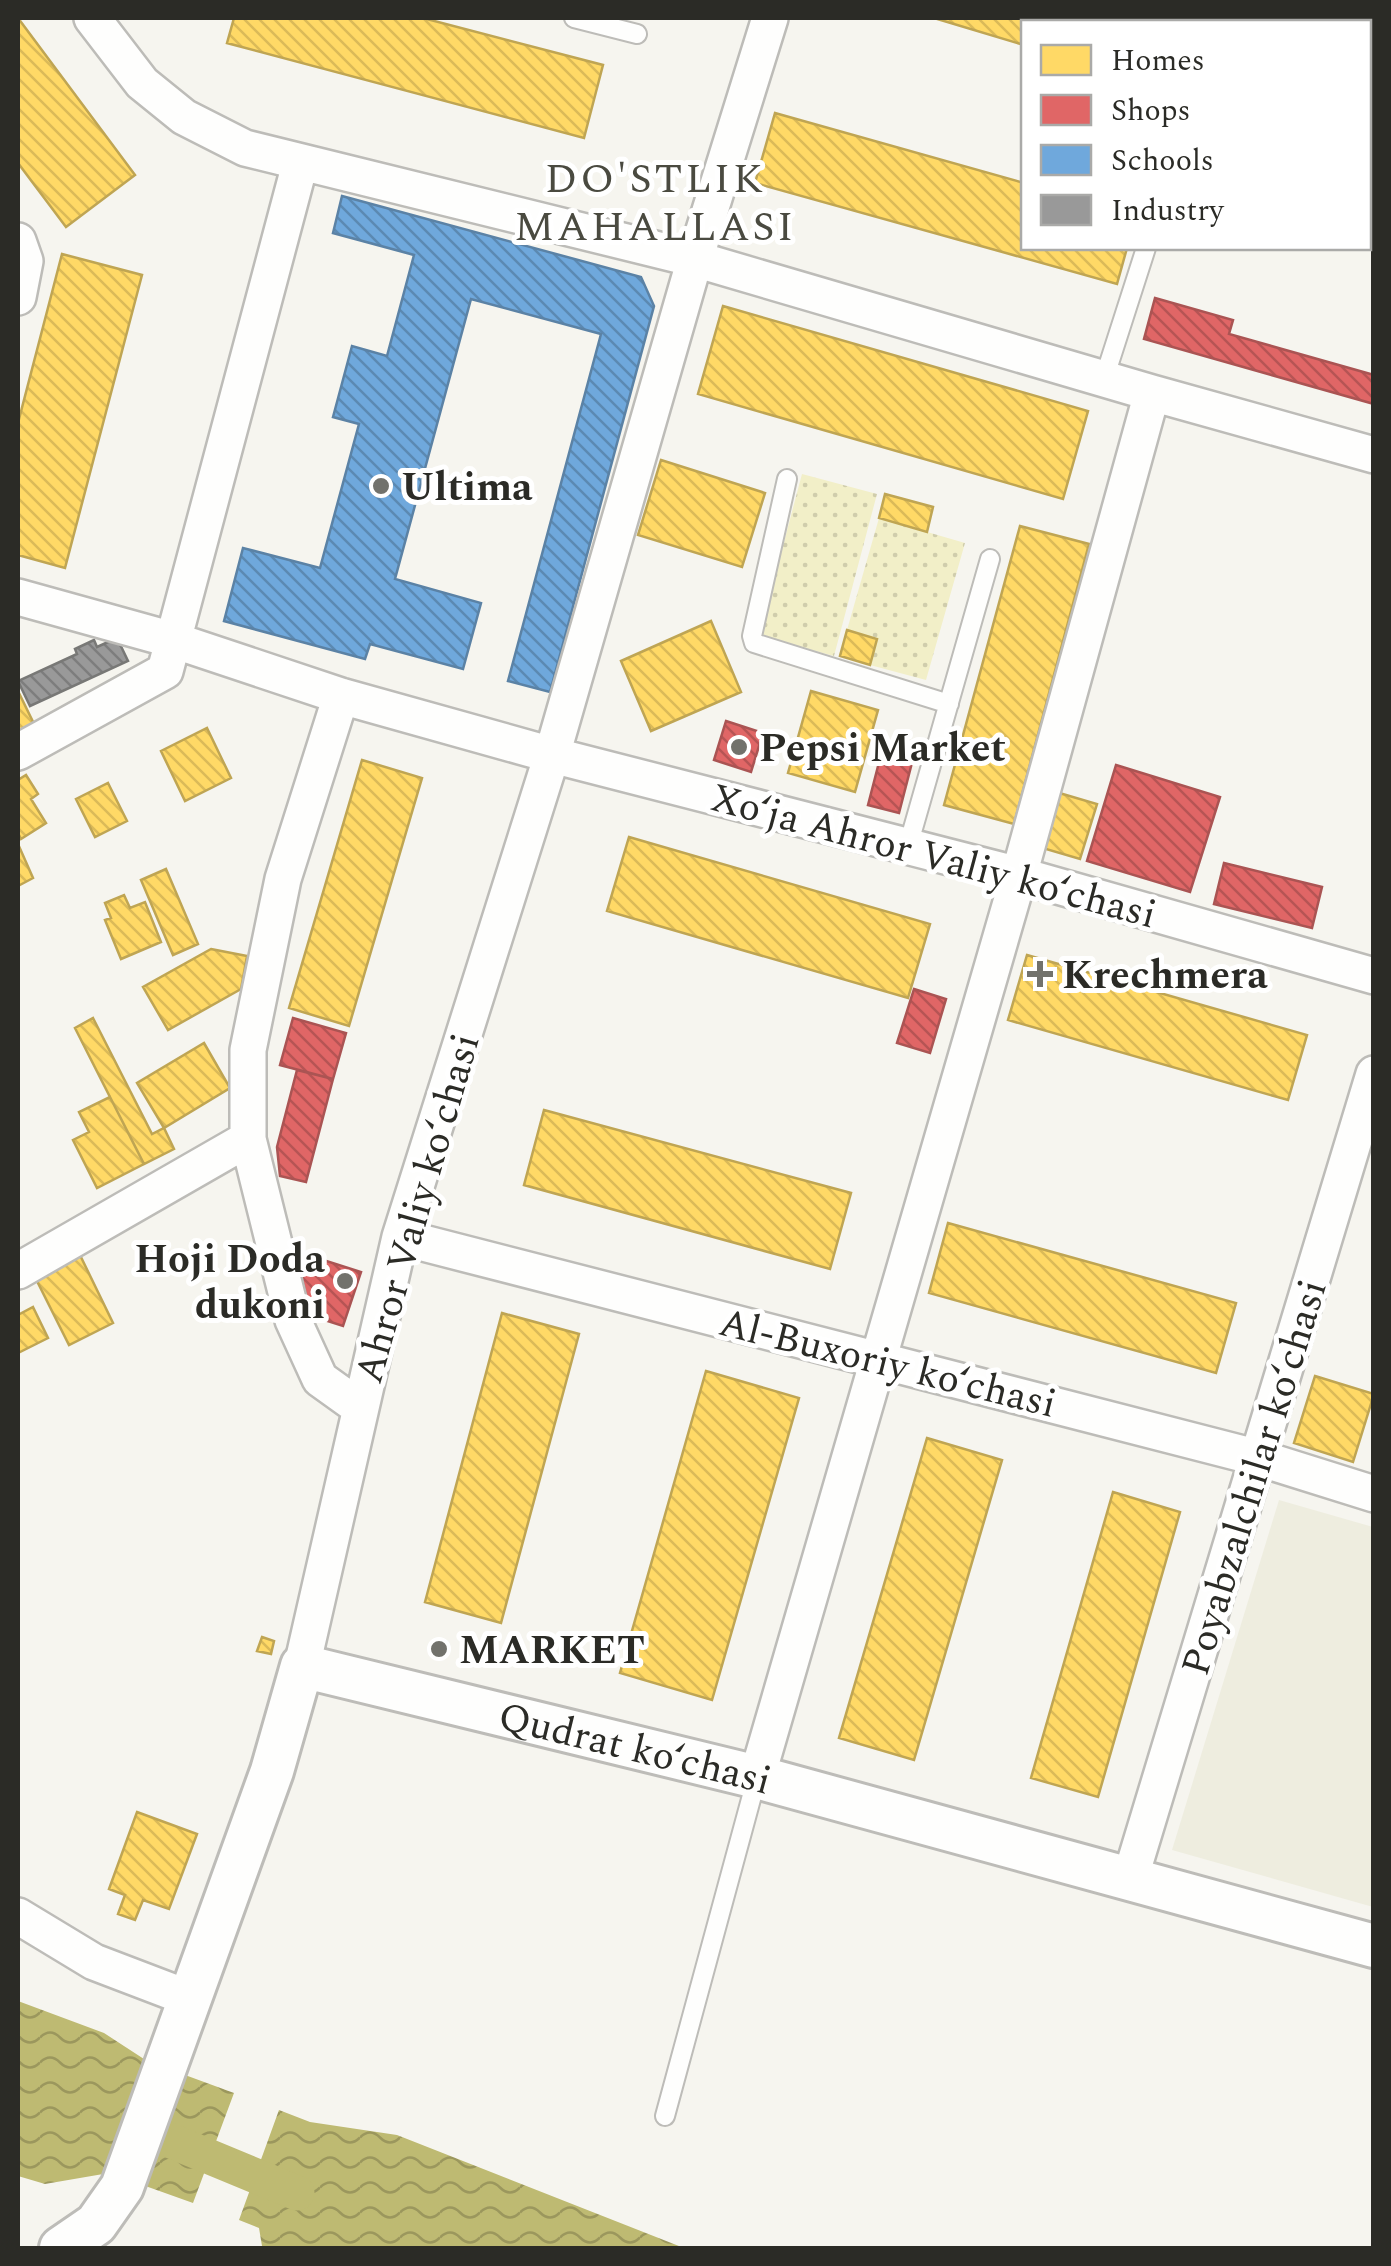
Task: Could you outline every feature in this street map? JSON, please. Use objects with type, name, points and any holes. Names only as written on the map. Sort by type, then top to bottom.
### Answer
[{"type":"street","points":[[92,18],[142,83],[184,117],[244,148],[695,259],[1374,455]]},
{"type":"street","points":[[552,755],[695,259],[770,18]]},
{"type":"street","points":[[18,752],[165,672],[300,164]]},
{"type":"street","points":[[18,241],[25,261],[18,297]]},
{"type":"street","points":[[757,1777],[1018,875],[1152,394]]},
{"type":"street","name":"Xo‘ja Ahror Valiy ko‘chasi","points":[[18,596],[173,640],[341,696],[552,755],[1018,875],[1374,976]]},
{"type":"street","points":[[341,696],[279,898],[248,1050],[248,1139],[293,1320],[320,1379],[359,1407]]},
{"type":"street","name":"Ahror Valiy koʻchasi","points":[[302,1666],[400,1238],[552,755]]},
{"type":"street","name":"Poyabzalchilar ko‘chasi","points":[[1130,1879],[1374,1074]]},
{"type":"street","points":[[18,1271],[248,1139]]},
{"type":"street","name":"Al-Buxoriy ko‘chasi","points":[[400,1238],[1259,1458],[1374,1494]]},
{"type":"street","points":[[61,2248],[96,2224],[122,2187],[272,1771],[302,1666]]},
{"type":"street","name":"Qudrat ko‘chasi","points":[[302,1666],[757,1777],[1374,1946]]},
{"type":"street","points":[[18,1916],[94,1962],[191,1999]]},
{"type":"lane","points":[[574,18],[637,34]]},
{"type":"lane","points":[[1104,379],[1145,250]]},
{"type":"lane","points":[[787,479],[752,636],[754,642],[948,704]]},
{"type":"lane","points":[[908,846],[990,558]]},
{"type":"lane","points":[[665,2116],[757,1777]]},
{"type":"shaded area","points":[[802,474],[877,494],[834,656],[759,636]]},
{"type":"shaded area","points":[[879,518],[965,543],[926,680],[870,665],[877,639],[847,630]]},
{"type":"shaded area","points":[[1279,1500],[1373,1527],[1373,1907],[1172,1850]]},
{"type":"water","points":[[18,2001],[104,2033],[147,2061],[234,2093],[193,2203],[109,2173],[45,2184],[18,2176]]},
{"type":"water","points":[[279,2110],[310,2122],[397,2135],[684,2248],[258,2248],[262,2246],[259,2228],[239,2220]]},
{"type":"building: Homes","points":[[18,18],[135,175],[66,227],[18,163]]},
{"type":"building: Homes","points":[[234,18],[423,18],[603,65],[584,138],[227,43]]},
{"type":"building: Homes","points":[[934,18],[1139,18],[1021,20],[1021,44]]},
{"type":"building: Homes","points":[[775,113],[1021,182],[1021,250],[1126,250],[1117,284],[755,183]]},
{"type":"building: Homes","points":[[62,254],[142,275],[65,568],[18,555],[18,423]]},
{"type":"building: Homes","points":[[723,306],[1088,411],[1063,499],[698,394]]},
{"type":"building: Homes","points":[[661,460],[765,493],[742,567],[638,535]]},
{"type":"building: Homes","points":[[885,494],[933,507],[927,532],[879,518]]},
{"type":"building: Homes","points":[[1020,526],[1089,544],[1014,824],[944,805]]},
{"type":"building: Homes","points":[[711,621],[741,692],[651,731],[621,661]]},
{"type":"building: Homes","points":[[847,630],[877,639],[870,665],[840,656]]},
{"type":"building: Homes","points":[[18,691],[36,728],[18,737]]},
{"type":"building: Homes","points":[[811,691],[878,710],[855,792],[788,773]]},
{"type":"building: Homes","points":[[207,728],[231,778],[185,801],[161,751]]},
{"type":"building: Homes","points":[[362,760],[422,778],[349,1026],[289,1008]]},
{"type":"building: Homes","points":[[26,775],[38,794],[31,799],[46,823],[21,839],[18,780]]},
{"type":"building: Homes","points":[[108,783],[127,821],[95,837],[76,799]]},
{"type":"building: Homes","points":[[1056,792],[1097,804],[1080,859],[1039,847]]},
{"type":"building: Homes","points":[[629,837],[930,924],[908,998],[607,911]]},
{"type":"building: Homes","points":[[18,844],[33,878],[18,886]]},
{"type":"building: Homes","points":[[166,869],[198,944],[173,955],[141,880]]},
{"type":"building: Homes","points":[[124,895],[130,908],[145,902],[161,942],[121,959],[105,920],[111,918],[105,903]]},
{"type":"building: Homes","points":[[211,949],[247,956],[241,989],[168,1030],[143,987]]},
{"type":"building: Homes","points":[[1027,955],[1307,1035],[1288,1100],[1008,1020]]},
{"type":"building: Homes","points":[[93,1018],[152,1134],[164,1128],[174,1149],[144,1164],[75,1028]]},
{"type":"building: Homes","points":[[204,1043],[230,1088],[164,1128],[137,1083]]},
{"type":"building: Homes","points":[[110,1097],[144,1164],[97,1188],[73,1140],[89,1132],[79,1112]]},
{"type":"building: Homes","points":[[544,1110],[851,1193],[830,1269],[524,1185]]},
{"type":"building: Homes","points":[[948,1223],[1236,1303],[1216,1373],[929,1293]]},
{"type":"building: Homes","points":[[79,1253],[113,1323],[69,1345],[34,1275]]},
{"type":"building: Homes","points":[[33,1307],[48,1338],[18,1353],[18,1315]]},
{"type":"building: Homes","points":[[502,1313],[579,1334],[501,1623],[425,1602]]},
{"type":"building: Homes","points":[[706,1371],[799,1398],[712,1700],[620,1673]]},
{"type":"building: Homes","points":[[1315,1376],[1374,1394],[1353,1462],[1294,1443]]},
{"type":"building: Homes","points":[[927,1438],[1002,1460],[914,1760],[839,1738]]},
{"type":"building: Homes","points":[[1113,1492],[1180,1512],[1098,1797],[1031,1778]]},
{"type":"building: Homes","points":[[262,1637],[274,1641],[271,1654],[257,1651]]},
{"type":"building: Homes","points":[[137,1812],[197,1834],[169,1909],[143,1900],[135,1920],[118,1914],[125,1895],[109,1889]]},
{"type":"building: Shops","points":[[1155,298],[1233,320],[1229,334],[1374,375],[1374,404],[1144,339]]},
{"type":"building: Shops","name":"Pepsi Market","points":[[726,721],[763,733],[751,772],[714,760]]},
{"type":"building: Shops","points":[[884,743],[915,751],[899,813],[868,805]]},
{"type":"building: Shops","points":[[1116,765],[1220,797],[1190,892],[1087,861]]},
{"type":"building: Shops","points":[[1224,863],[1322,887],[1312,928],[1214,904]]},
{"type":"building: Shops","points":[[914,989],[946,999],[930,1053],[897,1043]]},
{"type":"building: Shops","points":[[293,1018],[346,1033],[333,1079],[280,1065]]},
{"type":"building: Shops","points":[[297,1070],[333,1079],[306,1182],[280,1176],[277,1147]]},
{"type":"building: Shops","points":[[295,1251],[361,1272],[343,1326],[318,1318],[306,1295]]},
{"type":"building: Schools","name":"Ultima","points":[[342,196],[641,277],[654,306],[550,692],[508,681],[601,334],[471,299],[395,579],[481,603],[463,669],[370,644],[365,659],[224,621],[243,548],[320,568],[359,424],[333,417],[352,346],[387,356],[414,255],[333,233]]},
{"type":"building: Industry","points":[[117,638],[128,661],[30,706],[18,681],[77,654],[75,649],[94,640],[97,647]]},
{"type":"waterway","points":[[169,2140],[297,2193]]},
{"type":"place","name":"Ultima","points":[[381,486]]},
{"type":"place","name":"Pepsi Market","points":[[739,747]]},
{"type":"place","name":"Krechmera","points":[[1040,974]]},
{"type":"place","name":"Hoji Doda dukoni","points":[[345,1281]]},
{"type":"place","name":"MARKET","points":[[439,1649]]},
{"type":"district","name":"DO'STLIK MAHALLASI","points":[[655,201]]}]
